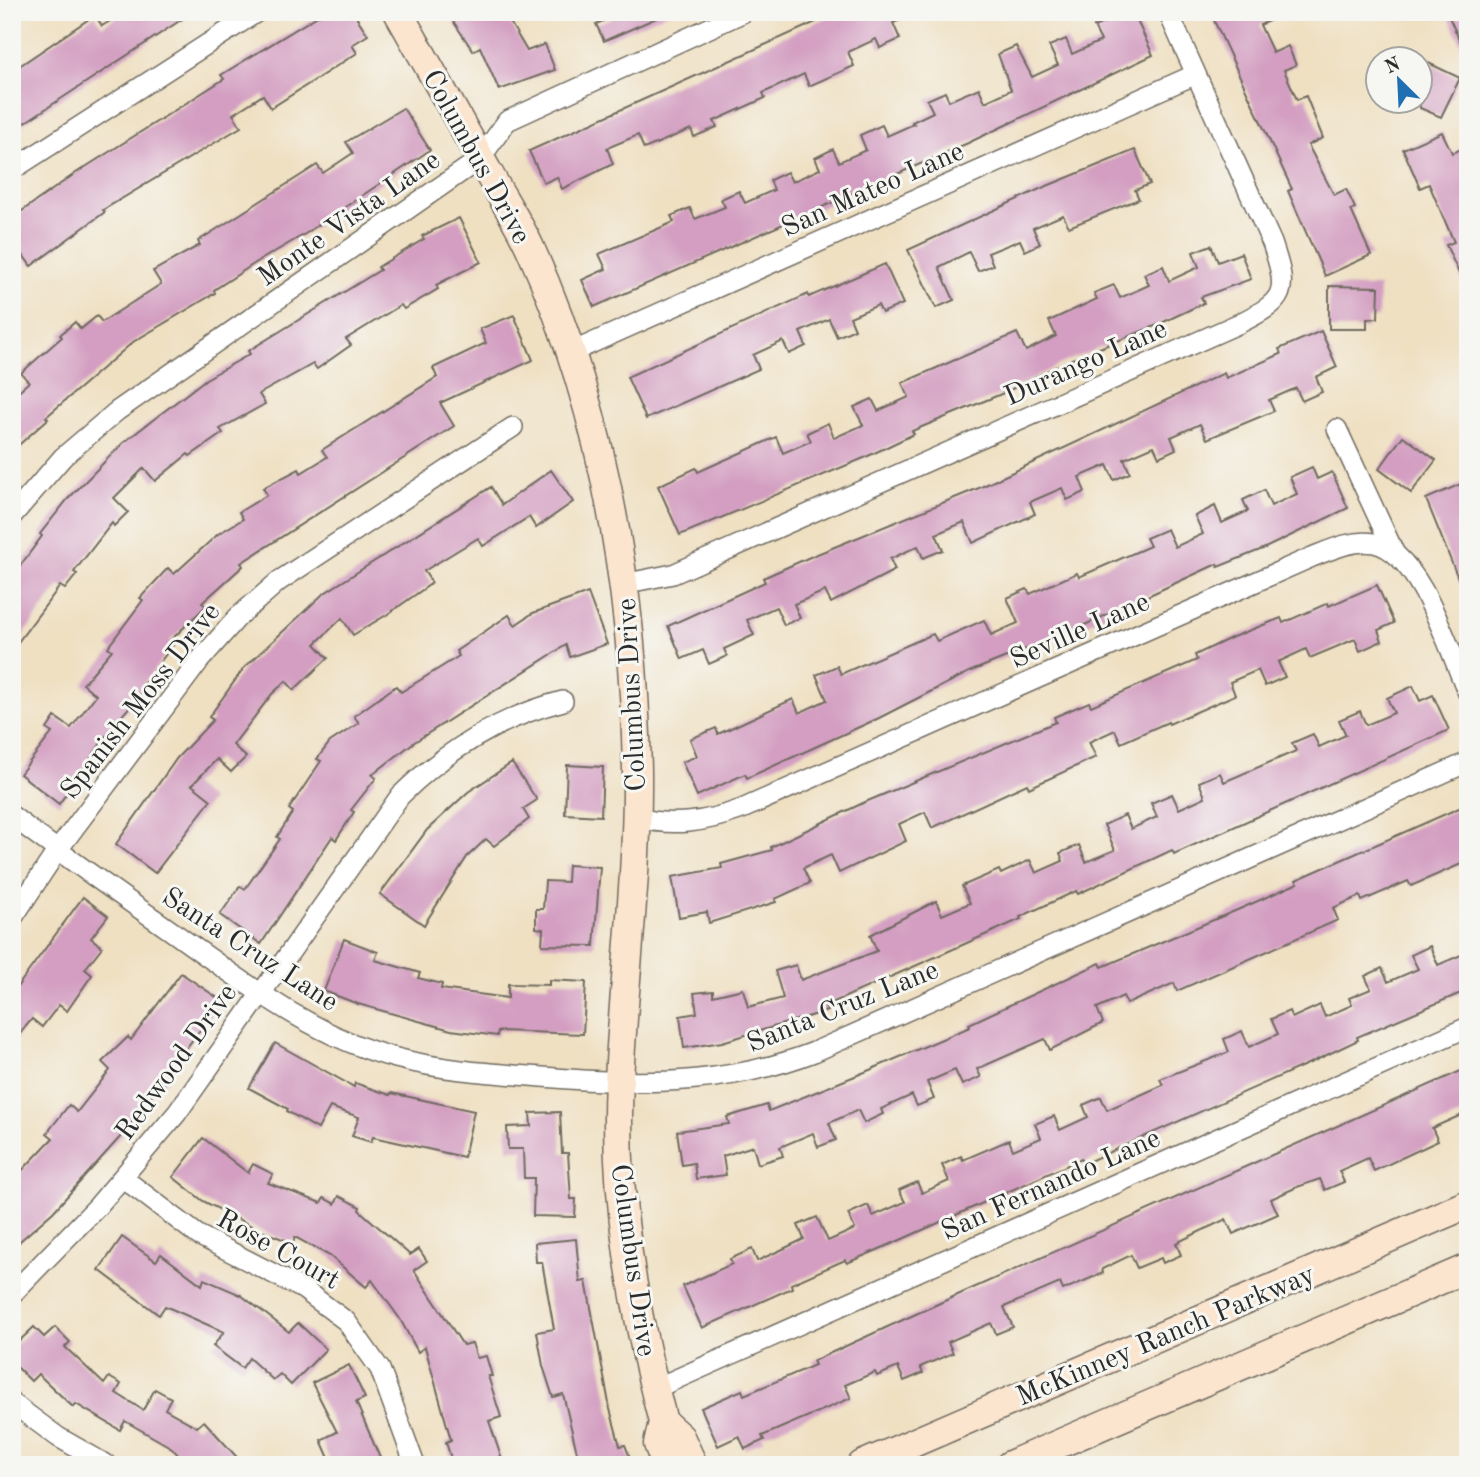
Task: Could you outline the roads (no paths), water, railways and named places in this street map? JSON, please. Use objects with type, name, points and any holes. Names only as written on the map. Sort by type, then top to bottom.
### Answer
[{"type":"street","points":[[12,170],[257,12]]},
{"type":"street","name":"Columbus Drive","points":[[398,12],[530,247],[572,352],[613,514],[624,583],[633,685],[637,818],[618,1083],[620,1197],[632,1280],[663,1422],[658,1444],[666,1465]]},
{"type":"street","name":"Monte Vista Lane","points":[[12,516],[63,457],[117,411],[480,159],[507,121],[700,22],[744,12]]},
{"type":"street","name":"Durango Lane","points":[[624,583],[673,574],[1240,323],[1275,303],[1282,292],[1282,279],[1272,243],[1194,75],[1168,12]]},
{"type":"street","name":"San Mateo Lane","points":[[572,352],[1194,75]]},
{"type":"street","name":"Spanish Moss Drive","points":[[12,919],[57,851],[200,660],[238,617],[279,581],[513,427]]},
{"type":"street","points":[[1337,429],[1394,552],[1413,573],[1468,693]]},
{"type":"street","name":"Seville Lane","points":[[637,818],[661,824],[688,824],[743,809],[1311,557],[1367,542],[1394,552]]},
{"type":"street","name":"Redwood Drive","points":[[12,1294],[123,1178],[177,1113],[259,992],[370,837],[417,779],[448,754],[499,724],[536,708],[563,701]]},
{"type":"street","name":"Santa Cruz Lane","points":[[12,816],[57,851],[259,992],[338,1038],[395,1058],[464,1071],[618,1083],[704,1081],[749,1074],[792,1061],[1468,762]]},
{"type":"street","name":"San Fernando Lane","points":[[654,1389],[1468,1027]]},
{"type":"street","name":"Rose Court","points":[[123,1178],[198,1235],[303,1289],[346,1321],[380,1369],[415,1465]]},
{"type":"street","name":"McKinney Ranch Parkway","points":[[862,1465],[1468,1204]]},
{"type":"street","name":"McKinney Ranch Parkway","points":[[1010,1465],[1468,1268]]},
{"type":"street","points":[[12,1403],[58,1437],[107,1465]]},
{"type":"street","name":"Columbus Drive","points":[[663,1422],[680,1437],[693,1465]]}]
